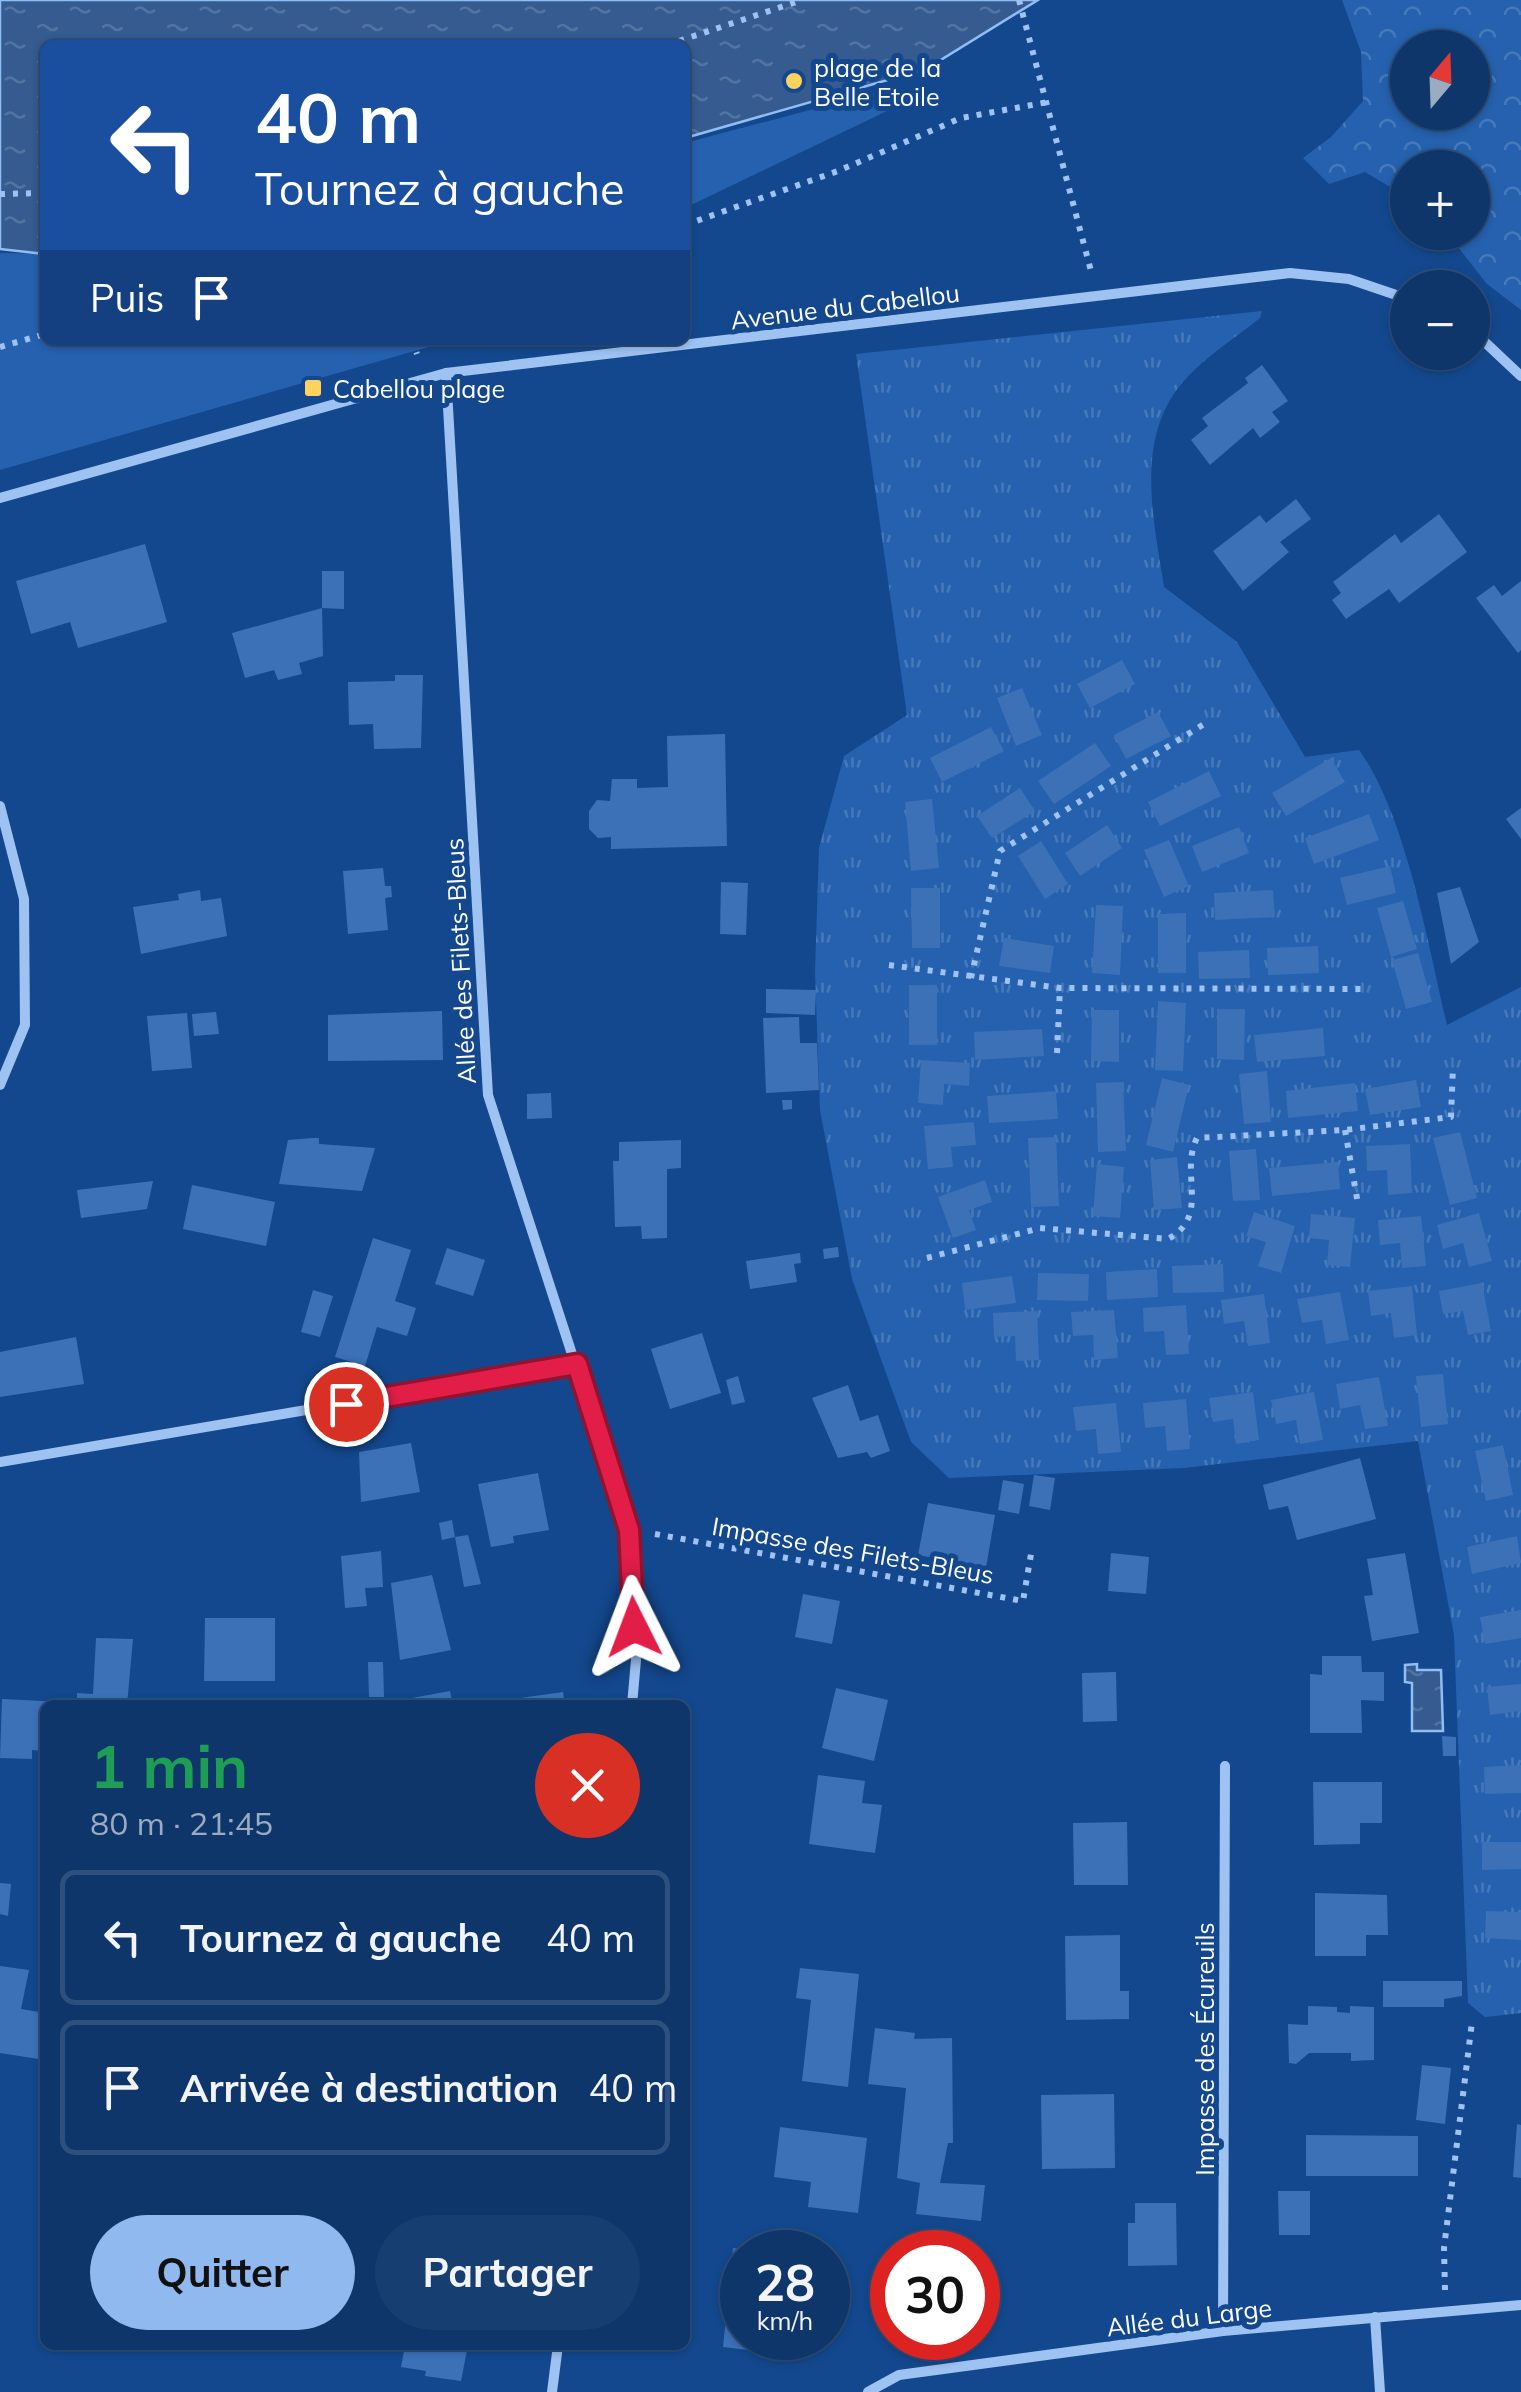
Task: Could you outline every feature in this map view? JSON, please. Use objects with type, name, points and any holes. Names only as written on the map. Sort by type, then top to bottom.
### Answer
[{"type":"street","name":"Avenue du Cabellou","points":[[690,344],[1290,273],[1349,279],[1390,293]]},
{"type":"street","name":"Avenue du Cabellou","points":[[0,498],[446,373],[683,345]]},
{"type":"street","points":[[1490,347],[1521,376]]},
{"type":"street","name":"Allée des Filets-Bleus","points":[[446,373],[488,1095],[629,1530],[636,1660],[632,1700]]},
{"type":"street","points":[[0,806],[24,900],[25,1025],[0,1085]]},
{"type":"street","points":[[0,1462],[577,1364]]},
{"type":"street","name":"Impasse des Écureuils","points":[[1223,2331],[1225,1766]]},
{"type":"street","name":"Allée du Large","points":[[868,2392],[899,2375],[1223,2331],[1521,2305]]},
{"type":"street","points":[[1375,2317],[1380,2392]]},
{"type":"street","points":[[552,2392],[557,2350]]},
{"type":"path","points":[[682,40],[802,0]]},
{"type":"path","points":[[1020,0],[1098,296]]},
{"type":"path","points":[[690,223],[838,172],[962,118],[1048,102]]},
{"type":"path","points":[[0,194],[40,194]]},
{"type":"path","points":[[0,346],[40,335]]},
{"type":"path","points":[[971,978],[1000,850],[1209,721]]},
{"type":"path","points":[[888,965],[1060,988],[1362,989]]},
{"type":"path","points":[[1057,1053],[1060,988]]},
{"type":"path","points":[[927,1258],[1040,1228],[1168,1239],[1183,1231],[1193,1213],[1190,1152],[1197,1138],[1346,1130],[1451,1116],[1453,1066]]},
{"type":"path","points":[[1346,1130],[1358,1204]]},
{"type":"path","name":"Impasse des Filets-Bleus","points":[[629,1530],[1023,1601],[1031,1554]]},
{"type":"path","points":[[1445,2311],[1444,2248],[1472,2022]]},
{"type":"green space","points":[[1342,0],[1521,0],[1521,310],[1490,286],[1490,270],[1476,270],[1460,250],[1490,250],[1490,150],[1390,150],[1390,187],[1365,172],[1329,184],[1303,158],[1331,137],[1363,101],[1361,52]]},
{"type":"green space","points":[[878,92],[887,111],[690,206],[690,142]]},
{"type":"green space","points":[[0,253],[40,254],[40,345],[436,345],[0,470]]},
{"type":"green space","points":[[1262,311],[1260,318],[1182,383],[1167,405],[1158,430],[1151,482],[1164,587],[1237,642],[1305,757],[1359,750],[1390,808],[1402,844],[1447,1025],[1521,987],[1521,2013],[1485,2017],[1468,2003],[1454,1635],[1418,1441],[1184,1468],[949,1478],[911,1442],[852,1279],[820,1110],[815,972],[819,848],[844,756],[907,715],[856,354]]},
{"type":"water","points":[[0,0],[1038,0],[926,69],[690,137],[690,40],[40,40],[40,253],[0,249]]},
{"type":"water","points":[[1417,1664],[1417,1670],[1441,1670],[1443,1731],[1412,1731],[1412,1683],[1405,1682],[1405,1665]]},
{"type":"building","points":[[1262,365],[1288,401],[1272,412],[1280,422],[1260,438],[1253,428],[1210,465],[1191,440],[1208,426],[1202,418],[1248,383],[1245,378]]},
{"type":"building","points":[[1296,499],[1311,519],[1280,542],[1289,552],[1243,591],[1213,551],[1260,515],[1266,523]]},
{"type":"building","points":[[1439,514],[1467,552],[1399,603],[1389,589],[1346,619],[1332,600],[1341,593],[1333,582],[1395,534],[1401,543]]},
{"type":"building","points":[[145,544],[167,622],[78,648],[70,622],[31,634],[16,581]]},
{"type":"building","points":[[322,571],[344,571],[344,609],[322,608]]},
{"type":"building","points":[[1521,581],[1518,653],[1476,598],[1494,585],[1502,596]]},
{"type":"building","points":[[322,608],[323,656],[299,663],[302,674],[278,680],[274,670],[245,678],[232,633]]},
{"type":"building","points":[[1122,660],[1135,684],[1090,708],[1077,684]]},
{"type":"building","points":[[395,675],[423,675],[421,748],[374,749],[373,724],[349,725],[348,682],[395,681]]},
{"type":"building","points":[[1022,688],[1042,735],[1016,746],[997,698]]},
{"type":"building","points":[[1158,712],[1171,736],[1126,759],[1114,735]]},
{"type":"building","points":[[991,727],[1004,751],[942,782],[930,758]]},
{"type":"building","points":[[725,734],[727,846],[611,849],[611,837],[598,838],[589,829],[589,811],[597,800],[610,801],[612,779],[637,779],[637,788],[668,787],[667,736]]},
{"type":"building","points":[[1095,743],[1111,766],[1054,804],[1038,781]]},
{"type":"building","points":[[1331,758],[1345,782],[1286,816],[1272,793]]},
{"type":"building","points":[[1209,771],[1221,796],[1160,826],[1148,802]]},
{"type":"building","points":[[1020,788],[1035,811],[992,838],[977,816]]},
{"type":"building","points":[[932,799],[939,868],[911,871],[905,802]]},
{"type":"building","points":[[1521,808],[1521,839],[1506,819]]},
{"type":"building","points":[[1369,814],[1379,840],[1314,864],[1305,838]]},
{"type":"building","points":[[1107,825],[1122,848],[1080,876],[1065,853]]},
{"type":"building","points":[[1239,827],[1249,853],[1202,872],[1192,846]]},
{"type":"building","points":[[1169,840],[1189,886],[1164,897],[1144,850]]},
{"type":"building","points":[[1041,841],[1068,884],[1045,899],[1018,856]]},
{"type":"building","points":[[1390,866],[1396,893],[1347,905],[1340,878]]},
{"type":"building","points":[[383,868],[385,886],[391,886],[392,897],[385,898],[388,930],[348,934],[343,871]]},
{"type":"building","points":[[721,882],[748,883],[746,935],[720,934]]},
{"type":"building","points":[[1460,887],[1479,942],[1451,964],[1437,893]]},
{"type":"building","points":[[911,888],[940,888],[940,948],[912,948]]},
{"type":"building","points":[[200,890],[201,901],[221,898],[227,936],[141,954],[133,907],[179,900],[178,894]]},
{"type":"building","points":[[1273,890],[1275,917],[1215,920],[1214,893]]},
{"type":"building","points":[[1403,901],[1417,949],[1391,957],[1377,908]]},
{"type":"building","points":[[1096,905],[1123,906],[1120,975],[1092,973]]},
{"type":"building","points":[[1186,913],[1186,973],[1158,973],[1158,914]]},
{"type":"building","points":[[1004,938],[1054,946],[1050,973],[999,966]]},
{"type":"building","points":[[1318,946],[1319,973],[1268,975],[1267,948]]},
{"type":"building","points":[[1249,950],[1250,978],[1199,979],[1198,952]]},
{"type":"building","points":[[1418,953],[1432,1002],[1406,1009],[1392,960]]},
{"type":"building","points":[[909,985],[937,985],[937,1045],[909,1045]]},
{"type":"building","points":[[766,989],[816,990],[815,1015],[766,1013]]},
{"type":"building","points":[[1158,1001],[1186,1003],[1183,1071],[1155,1070]]},
{"type":"building","points":[[1217,1009],[1245,1009],[1244,1060],[1217,1059]]},
{"type":"building","points":[[1092,1010],[1119,1010],[1119,1062],[1091,1061]]},
{"type":"building","points":[[442,1011],[443,1060],[328,1061],[328,1015]]},
{"type":"building","points":[[216,1012],[219,1034],[194,1036],[192,1014]]},
{"type":"building","points":[[187,1013],[192,1068],[152,1071],[147,1016]]},
{"type":"building","points":[[799,1017],[800,1043],[817,1043],[819,1090],[766,1093],[763,1018]]},
{"type":"building","points":[[1323,1028],[1325,1056],[1257,1062],[1254,1035]]},
{"type":"building","points":[[1042,1029],[1044,1056],[975,1060],[974,1032]]},
{"type":"building","points":[[921,1060],[970,1063],[969,1086],[944,1084],[943,1105],[918,1103]]},
{"type":"building","points":[[1267,1071],[1271,1122],[1244,1124],[1239,1074]]},
{"type":"building","points":[[1162,1078],[1189,1085],[1173,1152],[1146,1145]]},
{"type":"building","points":[[1416,1080],[1421,1107],[1370,1115],[1365,1089]]},
{"type":"building","points":[[1123,1082],[1126,1151],[1098,1152],[1096,1083]]},
{"type":"building","points":[[1355,1083],[1358,1111],[1288,1118],[1286,1091]]},
{"type":"building","points":[[1056,1091],[1058,1119],[989,1123],[987,1096]]},
{"type":"building","points":[[551,1093],[552,1118],[527,1119],[527,1094]]},
{"type":"building","points":[[782,1100],[792,1100],[792,1109],[783,1110]]},
{"type":"building","points":[[974,1122],[976,1145],[951,1147],[953,1167],[928,1169],[924,1126]]},
{"type":"building","points":[[1460,1132],[1477,1198],[1450,1205],[1433,1138]]},
{"type":"building","points":[[1056,1137],[1059,1206],[1031,1207],[1028,1138]]},
{"type":"building","points":[[319,1138],[319,1144],[375,1148],[362,1191],[279,1184],[288,1140]]},
{"type":"building","points":[[681,1140],[681,1168],[667,1169],[667,1238],[642,1239],[641,1226],[615,1227],[613,1161],[619,1161],[619,1142]]},
{"type":"building","points":[[1410,1144],[1412,1193],[1388,1195],[1387,1170],[1367,1171],[1366,1146]]},
{"type":"building","points":[[1256,1149],[1260,1200],[1233,1201],[1229,1151]]},
{"type":"building","points":[[1177,1157],[1182,1208],[1154,1210],[1150,1160]]},
{"type":"building","points":[[1338,1162],[1340,1189],[1272,1196],[1269,1168]]},
{"type":"building","points":[[1097,1164],[1124,1167],[1120,1218],[1093,1216]]},
{"type":"building","points":[[985,1180],[992,1202],[969,1210],[976,1230],[953,1238],[938,1197]]},
{"type":"building","points":[[153,1181],[147,1209],[81,1218],[77,1190]]},
{"type":"building","points":[[192,1185],[275,1202],[266,1246],[183,1229]]},
{"type":"building","points":[[1254,1212],[1295,1226],[1281,1273],[1258,1266],[1266,1242],[1246,1236]]},
{"type":"building","points":[[1479,1213],[1492,1261],[1469,1267],[1463,1243],[1443,1249],[1437,1225]]},
{"type":"building","points":[[1311,1214],[1355,1218],[1350,1267],[1327,1265],[1329,1240],[1309,1238]]},
{"type":"building","points":[[1421,1216],[1426,1266],[1402,1268],[1400,1243],[1380,1245],[1378,1220]]},
{"type":"building","points":[[373,1238],[411,1250],[395,1301],[416,1308],[407,1336],[377,1327],[365,1366],[335,1357]]},
{"type":"building","points":[[838,1247],[839,1257],[824,1259],[823,1249]]},
{"type":"building","points":[[447,1248],[485,1260],[473,1296],[435,1284]]},
{"type":"building","points":[[800,1253],[801,1263],[794,1264],[797,1282],[750,1289],[746,1261]]},
{"type":"building","points":[[1223,1264],[1224,1292],[1173,1293],[1172,1266]]},
{"type":"building","points":[[1157,1269],[1158,1297],[1107,1300],[1106,1272]]},
{"type":"building","points":[[1038,1273],[1089,1274],[1088,1301],[1037,1300]]},
{"type":"building","points":[[1012,1276],[1016,1303],[965,1310],[962,1283]]},
{"type":"building","points":[[1482,1283],[1491,1331],[1468,1335],[1463,1311],[1443,1314],[1439,1291]]},
{"type":"building","points":[[1412,1286],[1417,1335],[1394,1338],[1391,1313],[1371,1316],[1368,1291]]},
{"type":"building","points":[[313,1290],[333,1296],[320,1337],[301,1332]]},
{"type":"building","points":[[1340,1292],[1349,1340],[1326,1344],[1322,1320],[1302,1323],[1297,1299]]},
{"type":"building","points":[[1264,1294],[1270,1343],[1248,1346],[1244,1321],[1224,1324],[1221,1300]]},
{"type":"building","points":[[1186,1305],[1189,1354],[1166,1355],[1164,1331],[1144,1332],[1143,1308]]},
{"type":"building","points":[[1114,1310],[1118,1358],[1094,1360],[1093,1335],[1073,1336],[1071,1312]]},
{"type":"building","points":[[1037,1311],[1039,1360],[1016,1361],[1015,1336],[994,1337],[993,1313]]},
{"type":"building","points":[[702,1333],[721,1393],[670,1409],[651,1349]]},
{"type":"building","points":[[76,1337],[84,1384],[0,1397],[0,1352]]},
{"type":"building","points":[[1443,1374],[1448,1424],[1421,1427],[1416,1376]]},
{"type":"building","points":[[738,1376],[745,1402],[732,1405],[726,1380]]},
{"type":"building","points":[[1379,1377],[1388,1426],[1365,1429],[1360,1405],[1340,1409],[1336,1384]]},
{"type":"building","points":[[848,1385],[860,1421],[878,1415],[890,1451],[871,1458],[867,1452],[838,1458],[812,1398]]},
{"type":"building","points":[[1253,1392],[1259,1440],[1236,1444],[1233,1419],[1213,1422],[1209,1398]]},
{"type":"building","points":[[1314,1392],[1323,1440],[1300,1444],[1296,1420],[1276,1424],[1271,1400]]},
{"type":"building","points":[[1186,1399],[1190,1449],[1167,1451],[1165,1426],[1145,1428],[1143,1403]]},
{"type":"building","points":[[1116,1403],[1121,1452],[1098,1454],[1096,1429],[1076,1431],[1073,1407]]},
{"type":"building","points":[[411,1443],[420,1492],[361,1502],[359,1452]]},
{"type":"building","points":[[1503,1445],[1513,1495],[1486,1501],[1475,1451]]},
{"type":"building","points":[[1360,1458],[1376,1519],[1297,1540],[1288,1506],[1269,1510],[1263,1485]]},
{"type":"building","points":[[538,1473],[549,1530],[513,1536],[514,1543],[491,1547],[478,1484]]},
{"type":"building","points":[[1034,1475],[1055,1478],[1050,1510],[1029,1506]]},
{"type":"building","points":[[1003,1480],[1024,1484],[1019,1514],[998,1510]]},
{"type":"building","points":[[928,1503],[995,1515],[986,1568],[918,1555]]},
{"type":"building","points":[[452,1520],[455,1537],[442,1540],[439,1523]]},
{"type":"building","points":[[468,1535],[481,1584],[464,1587],[455,1537]]},
{"type":"building","points":[[1517,1536],[1521,1563],[1472,1574],[1467,1547]]},
{"type":"building","points":[[381,1551],[383,1587],[365,1588],[367,1606],[345,1608],[341,1556]]},
{"type":"building","points":[[1111,1553],[1149,1557],[1146,1594],[1108,1591]]},
{"type":"building","points":[[1405,1553],[1419,1633],[1372,1641],[1364,1596],[1373,1595],[1367,1559]]},
{"type":"building","points":[[432,1575],[451,1650],[400,1660],[391,1583]]},
{"type":"building","points":[[803,1594],[840,1601],[832,1644],[795,1637]]},
{"type":"building","points":[[1521,1610],[1521,1638],[1485,1644],[1480,1617]]},
{"type":"building","points":[[205,1618],[275,1618],[275,1681],[204,1681]]},
{"type":"building","points":[[96,1638],[133,1639],[127,1700],[77,1700],[77,1693],[93,1694]]},
{"type":"building","points":[[1322,1656],[1361,1656],[1362,1672],[1384,1672],[1384,1701],[1361,1700],[1362,1733],[1310,1733],[1310,1674],[1322,1675]]},
{"type":"building","points":[[368,1662],[383,1662],[384,1697],[369,1697]]},
{"type":"building","points":[[1116,1672],[1117,1721],[1083,1722],[1082,1673]]},
{"type":"building","points":[[1521,1684],[1521,1711],[1490,1715],[1487,1687]]},
{"type":"building","points":[[836,1688],[888,1700],[874,1761],[822,1748]]},
{"type":"building","points":[[450,1691],[452,1700],[412,1700]]},
{"type":"building","points":[[563,1692],[564,1700],[507,1700]]},
{"type":"building","points":[[2,1699],[40,1701],[40,1751],[32,1750],[32,1759],[0,1758]]},
{"type":"building","points":[[1442,1736],[1456,1737],[1456,1756],[1443,1756]]},
{"type":"building","points":[[1521,1765],[1521,1793],[1485,1794],[1484,1767]]},
{"type":"building","points":[[818,1775],[865,1781],[862,1803],[882,1805],[875,1853],[809,1844]]},
{"type":"building","points":[[1313,1782],[1382,1782],[1382,1823],[1360,1823],[1360,1844],[1314,1845]]},
{"type":"building","points":[[1127,1822],[1128,1885],[1074,1885],[1073,1823]]},
{"type":"building","points":[[1482,1842],[1521,1842],[1521,1869],[1482,1870]]},
{"type":"building","points":[[0,1883],[11,1884],[8,1916],[0,1914]]},
{"type":"building","points":[[1315,1893],[1387,1895],[1388,1935],[1366,1935],[1366,1956],[1315,1956]]},
{"type":"building","points":[[1486,1911],[1521,1912],[1521,1940],[1485,1938]]},
{"type":"building","points":[[1120,1935],[1120,1991],[1129,1991],[1129,2019],[1066,2020],[1065,1936]]},
{"type":"building","points":[[0,1966],[29,1970],[21,2009],[40,2012],[40,2059],[0,2053]]},
{"type":"building","points":[[800,1968],[859,1974],[848,2087],[802,2081],[811,2000],[796,1998]]},
{"type":"building","points":[[1383,1981],[1462,1981],[1462,1996],[1444,1999],[1444,2007],[1383,2007]]},
{"type":"building","points":[[1308,2006],[1337,2007],[1337,2012],[1350,2013],[1350,2006],[1374,2007],[1374,2060],[1351,2061],[1351,2053],[1309,2053],[1296,2064],[1289,2063],[1288,2024],[1308,2025]]},
{"type":"building","points":[[875,2028],[915,2033],[914,2039],[952,2038],[953,2143],[948,2143],[940,2183],[985,2185],[981,2221],[916,2214],[920,2183],[897,2178],[906,2088],[868,2084]]},
{"type":"building","points":[[1422,2065],[1451,2068],[1445,2124],[1416,2120]]},
{"type":"building","points":[[1114,2094],[1115,2168],[1042,2169],[1041,2095]]},
{"type":"building","points":[[1517,2124],[1521,2125],[1521,2178],[1513,2177]]},
{"type":"building","points":[[780,2127],[867,2138],[858,2213],[808,2207],[811,2182],[774,2177]]},
{"type":"building","points":[[1306,2135],[1418,2136],[1418,2176],[1306,2176]]},
{"type":"building","points":[[1278,2191],[1310,2191],[1310,2235],[1279,2235]]},
{"type":"building","points":[[1135,2203],[1176,2203],[1177,2265],[1128,2266],[1128,2223],[1135,2223]]},
{"type":"building","points":[[404,2350],[467,2350],[461,2381],[425,2376],[426,2371],[401,2367]]},
{"type":"place","name":"plage de la Belle Etoile","points":[[794,81]]},
{"type":"place","name":"Cabellou plage","points":[[313,388]]},
{"type":"route","points":[[346,1404],[577,1364],[629,1530],[634,1627]]}]
